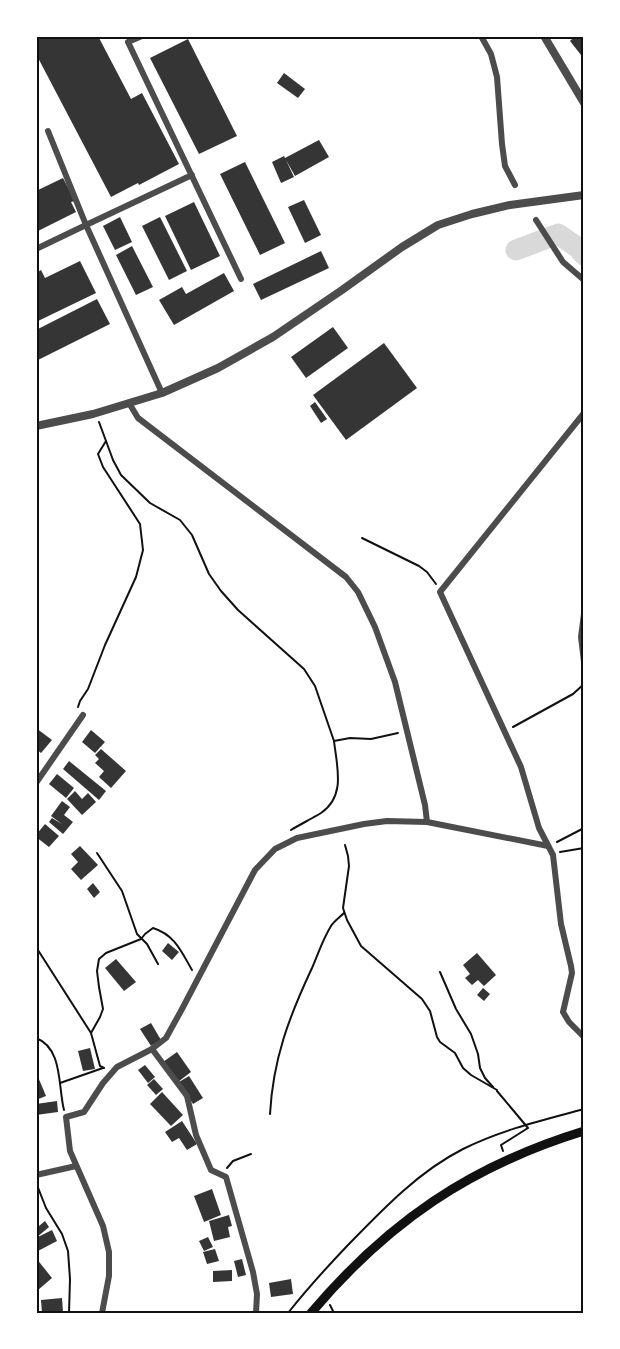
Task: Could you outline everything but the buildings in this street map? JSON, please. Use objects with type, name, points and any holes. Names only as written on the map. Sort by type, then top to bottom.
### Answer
[{"type":"main road","points":[[311,1313],[358,1261],[388,1234],[459,1184],[534,1147],[584,1131]]},
{"type":"street","points":[[142,36],[128,42],[241,279]]},
{"type":"street","points":[[481,36],[491,54],[496,77],[505,166],[515,185]]},
{"type":"street","points":[[544,36],[584,103]]},
{"type":"street","points":[[48,131],[86,225],[162,393]]},
{"type":"street","points":[[36,249],[192,175]]},
{"type":"street","points":[[36,426],[96,413],[162,393],[218,368],[273,337],[402,247],[438,225],[510,205],[584,195]]},
{"type":"street","points":[[536,220],[563,262],[584,280]]},
{"type":"street","points":[[129,403],[138,418],[346,577],[358,592],[375,627],[395,682],[425,805],[427,822]]},
{"type":"street","points":[[584,413],[440,591],[521,767],[539,828],[552,853],[561,924],[572,973],[563,1012],[569,1022],[584,1037]]},
{"type":"street","points":[[584,614],[581,637],[584,662]]},
{"type":"street","points":[[36,783],[81,718]]},
{"type":"street","points":[[102,1313],[109,1276],[109,1252],[103,1226],[70,1151],[66,1118],[84,1112],[103,1083],[117,1067],[152,1049],[166,1038],[255,870],[275,849],[297,838],[387,821],[427,822],[548,846]]},
{"type":"street","points":[[152,1049],[187,1096],[196,1135],[212,1170],[226,1177],[253,1272],[257,1294],[255,1313]]},
{"type":"street","points":[[36,1175],[76,1166]]},
{"type":"path","points":[[96,413],[113,460],[121,475],[150,503],[180,520],[192,535],[209,574],[220,591],[304,669],[315,686],[334,741],[338,780],[336,794],[322,812],[285,835],[283,845]]},
{"type":"path","points":[[81,718],[77,714],[80,700],[88,689],[136,577],[143,550],[140,524],[103,467],[98,454],[106,441]]},
{"type":"path","points":[[362,538],[419,566],[427,572],[440,591]]},
{"type":"path","points":[[505,731],[573,694],[584,684]]},
{"type":"path","points":[[334,741],[350,738],[371,739],[406,730]]},
{"type":"path","points":[[548,846],[584,828]]},
{"type":"path","points":[[345,845],[349,866],[343,908],[361,946],[422,999],[430,1011],[437,1037],[455,1053],[463,1068],[497,1090]]},
{"type":"path","points":[[552,853],[584,848]]},
{"type":"path","points":[[97,852],[122,891],[137,934],[147,944],[158,964]]},
{"type":"path","points":[[270,1114],[271,1090],[284,1035],[298,998],[332,925],[344,913]]},
{"type":"path","points":[[91,1033],[103,1009],[97,971],[99,959],[106,953],[141,939],[153,928],[164,932],[173,940],[197,980]]},
{"type":"path","points":[[36,947],[91,1033],[100,1066],[104,1068],[60,1083]]},
{"type":"path","points":[[440,972],[452,1001],[471,1034],[485,1078],[528,1128],[501,1145],[506,1160]]},
{"type":"path","points":[[36,1038],[46,1044],[56,1059],[66,1118]]},
{"type":"path","points":[[288,1313],[307,1289],[391,1201],[424,1174],[462,1150],[490,1137],[526,1124],[584,1109]]},
{"type":"path","points":[[224,1176],[233,1161],[251,1154]]},
{"type":"path","points":[[36,1182],[46,1208],[62,1234],[68,1251],[69,1313]]},
{"type":"waterway","points":[[516,250],[558,234],[577,247],[584,255]]}]
